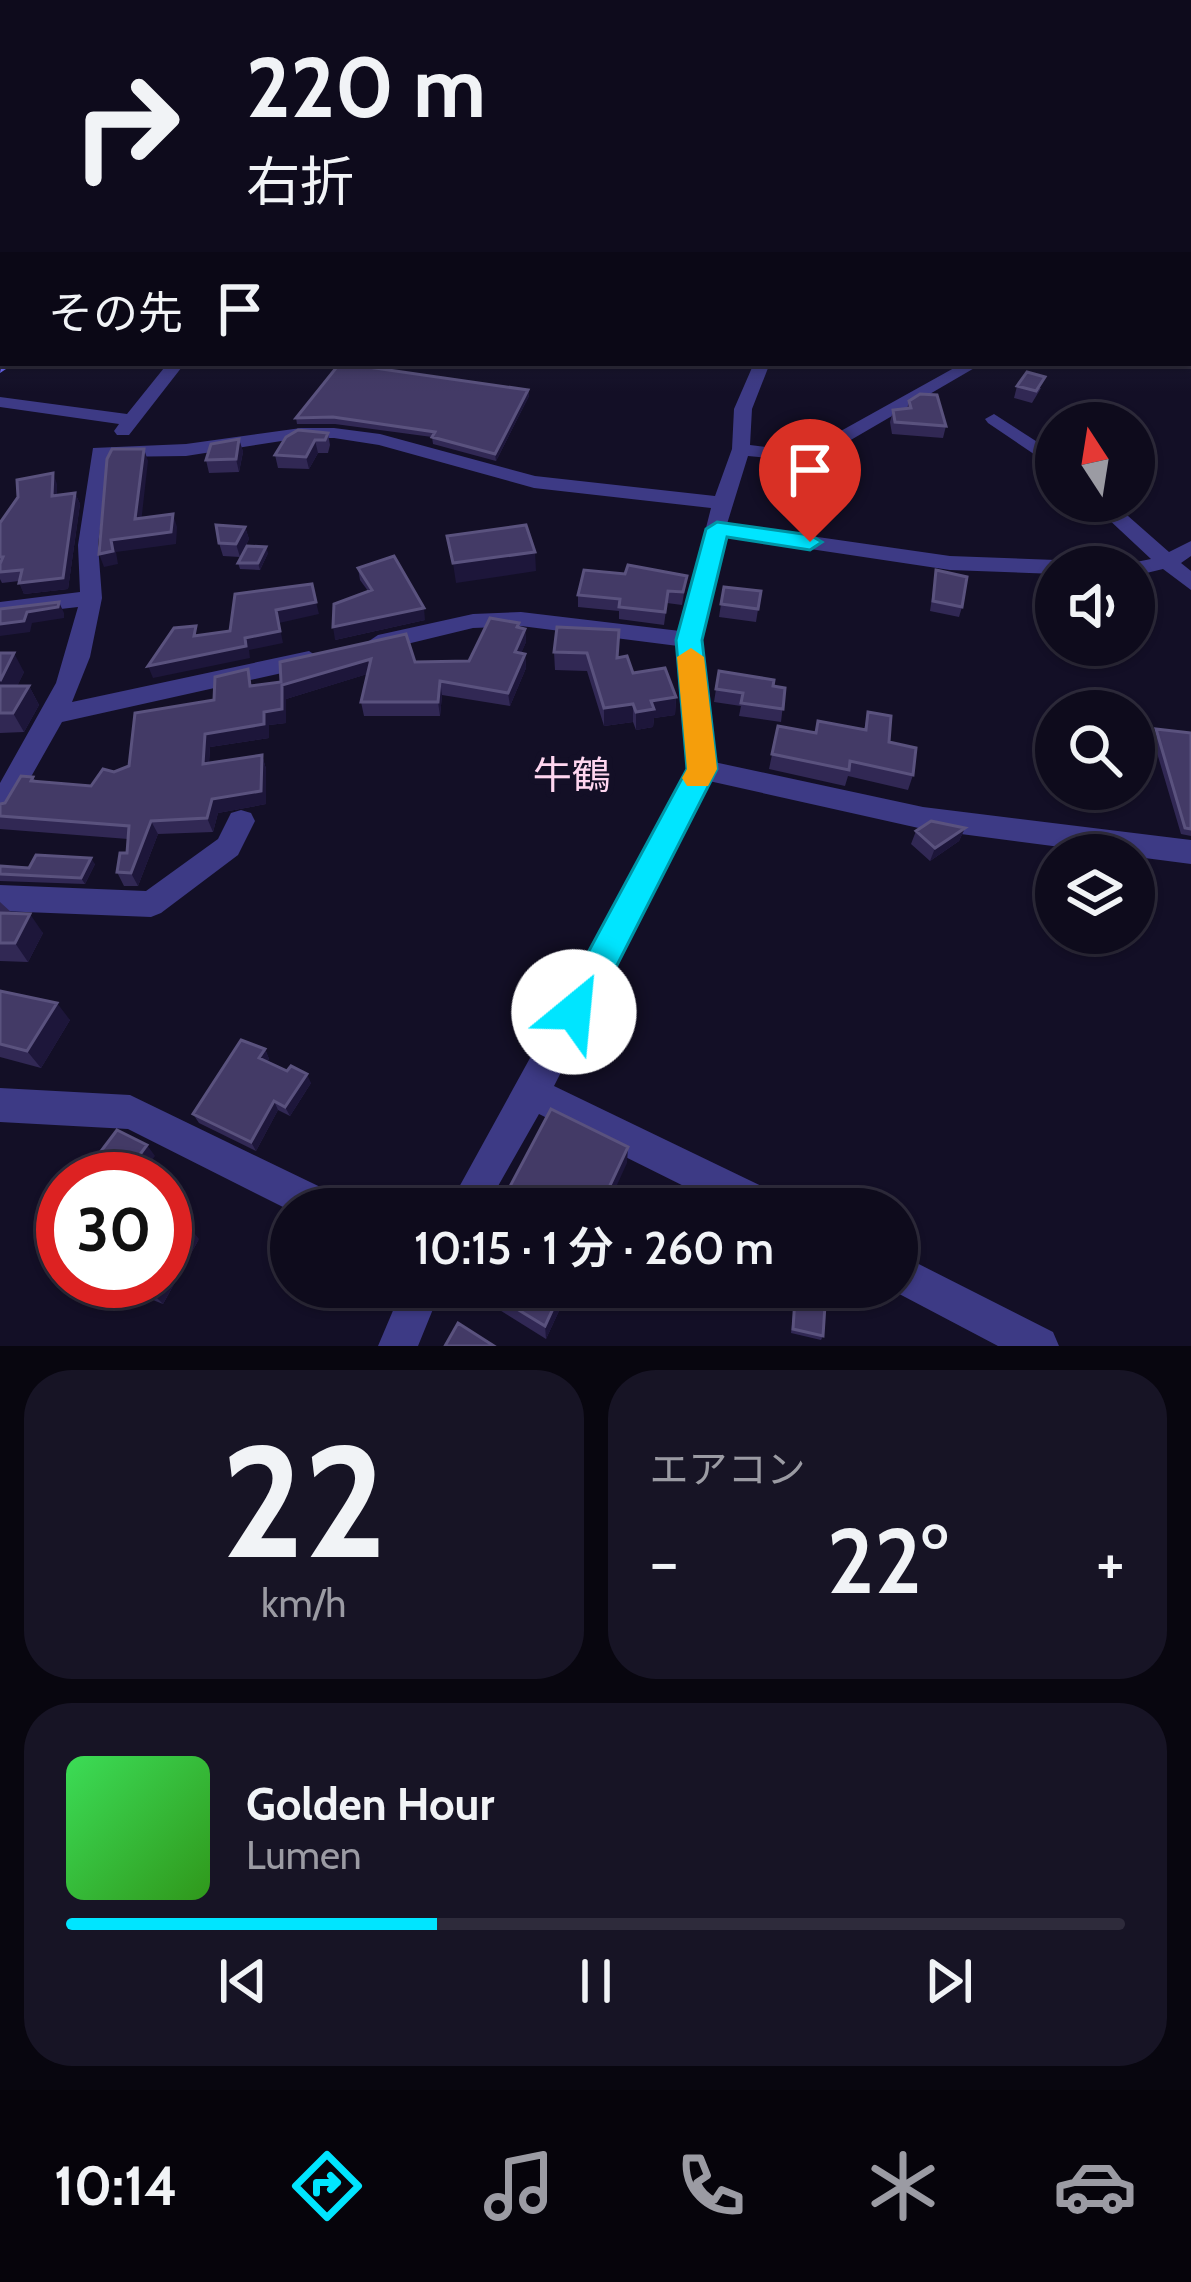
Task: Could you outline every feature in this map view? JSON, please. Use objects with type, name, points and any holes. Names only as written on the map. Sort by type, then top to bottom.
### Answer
[{"type":"street","points":[[0,806],[57,714],[91,598],[88,543],[100,452],[175,366]]},
{"type":"street","points":[[477,1188],[702,769],[689,640],[740,449],[743,409],[761,366]]},
{"type":"street","points":[[740,449],[806,458],[970,366]]},
{"type":"street","points":[[0,402],[132,420]]},
{"type":"street","points":[[994,419],[1035,448]]},
{"type":"street","points":[[100,452],[186,450],[334,433],[380,440],[534,482],[722,503]]},
{"type":"street","points":[[1122,522],[1191,583]]},
{"type":"street","points":[[717,529],[950,563],[1035,566]]},
{"type":"street","points":[[1155,564],[1191,547]]},
{"type":"street","points":[[0,609],[91,598]]},
{"type":"street","points":[[57,714],[472,621],[505,620],[689,640]]},
{"type":"street","points":[[702,769],[923,818],[1186,856]]},
{"type":"street","points":[[0,898],[151,904],[228,848],[241,821]]},
{"type":"street","points":[[532,1093],[726,1188]]},
{"type":"street","points":[[0,1106],[130,1112],[284,1188]]},
{"type":"street","points":[[918,1283],[1039,1346]]},
{"type":"street","points":[[398,1346],[414,1308]]},
{"type":"building","points":[[338,366],[528,390],[495,454],[432,437],[435,432],[333,417],[296,418]]},
{"type":"building","points":[[1027,372],[1045,377],[1036,391],[1017,386]]},
{"type":"building","points":[[920,394],[937,395],[946,426],[895,422],[893,410],[911,408],[909,401]]},
{"type":"building","points":[[298,430],[328,433],[325,440],[315,440],[306,457],[275,455],[286,437]]},
{"type":"building","points":[[239,439],[236,459],[206,460],[211,444]]},
{"type":"building","points":[[112,449],[144,449],[135,519],[173,514],[171,532],[111,540],[113,551],[99,554],[107,459]]},
{"type":"building","points":[[53,473],[52,496],[75,493],[63,578],[19,583],[22,570],[0,572],[0,523],[18,497],[17,480]]},
{"type":"building","points":[[216,525],[245,527],[236,544],[219,543]]},
{"type":"building","points":[[526,525],[535,552],[453,563],[447,536]]},
{"type":"building","points":[[247,546],[266,547],[258,563],[238,563]]},
{"type":"building","points":[[394,556],[424,608],[333,627],[334,604],[372,590],[358,568]]},
{"type":"building","points":[[628,565],[687,576],[683,592],[668,591],[665,612],[619,607],[620,599],[578,595],[584,570],[625,574]]},
{"type":"building","points":[[936,570],[967,577],[962,607],[933,601]]},
{"type":"building","points":[[312,584],[316,602],[276,610],[280,631],[245,638],[246,646],[148,666],[174,628],[196,626],[194,636],[230,631],[235,594]]},
{"type":"building","points":[[724,587],[761,591],[758,609],[721,604]]},
{"type":"building","points":[[59,602],[58,607],[27,612],[24,621],[0,624],[0,609]]},
{"type":"building","points":[[490,618],[519,623],[517,627],[525,629],[515,652],[525,654],[508,693],[440,681],[438,702],[361,702],[371,659],[282,685],[282,709],[264,712],[264,724],[205,734],[203,764],[262,755],[261,791],[212,799],[207,818],[151,821],[131,873],[117,872],[120,853],[127,853],[129,826],[0,816],[0,804],[21,776],[91,786],[103,769],[114,772],[129,766],[135,713],[214,700],[215,677],[248,669],[250,686],[281,682],[280,662],[406,634],[415,662],[469,661]]},
{"type":"building","points":[[557,627],[619,630],[617,658],[627,656],[633,673],[665,668],[676,697],[651,701],[654,709],[636,712],[633,704],[604,708],[587,653],[554,652]]},
{"type":"building","points":[[0,653],[14,653],[0,681]]},
{"type":"building","points":[[719,671],[774,680],[773,686],[785,688],[783,709],[741,703],[743,693],[716,689]]},
{"type":"building","points":[[0,686],[29,686],[13,713],[0,713]]},
{"type":"building","points":[[868,712],[891,716],[889,742],[916,748],[913,775],[850,761],[849,770],[772,754],[778,726],[816,733],[818,721],[866,730]]},
{"type":"building","points":[[1156,729],[1191,733],[1191,829],[1185,828]]},
{"type":"building","points":[[931,821],[965,828],[935,848],[916,831]]},
{"type":"building","points":[[36,855],[91,858],[81,878],[0,874],[0,866],[29,868]]},
{"type":"building","points":[[0,913],[30,914],[15,943],[0,943]]},
{"type":"building","points":[[0,991],[57,1003],[27,1051],[0,1044]]},
{"type":"building","points":[[241,1040],[265,1049],[259,1058],[307,1074],[285,1107],[274,1101],[251,1142],[193,1114]]},
{"type":"building","points":[[551,1109],[628,1147],[609,1188],[509,1188]]},
{"type":"building","points":[[117,1130],[147,1145],[142,1152],[100,1152]]},
{"type":"building","points":[[515,1308],[553,1308],[545,1326]]},
{"type":"building","points":[[794,1308],[825,1308],[823,1336],[793,1329]]},
{"type":"building","points":[[458,1323],[494,1346],[445,1346]]},
{"type":"slow traffic","points":[[691,657],[702,769],[697,778]]},
{"type":"district","name":"牛鶴","points":[[572,775]]},
{"type":"route","points":[[574,1012],[702,769],[689,640],[717,529],[810,542]]}]
